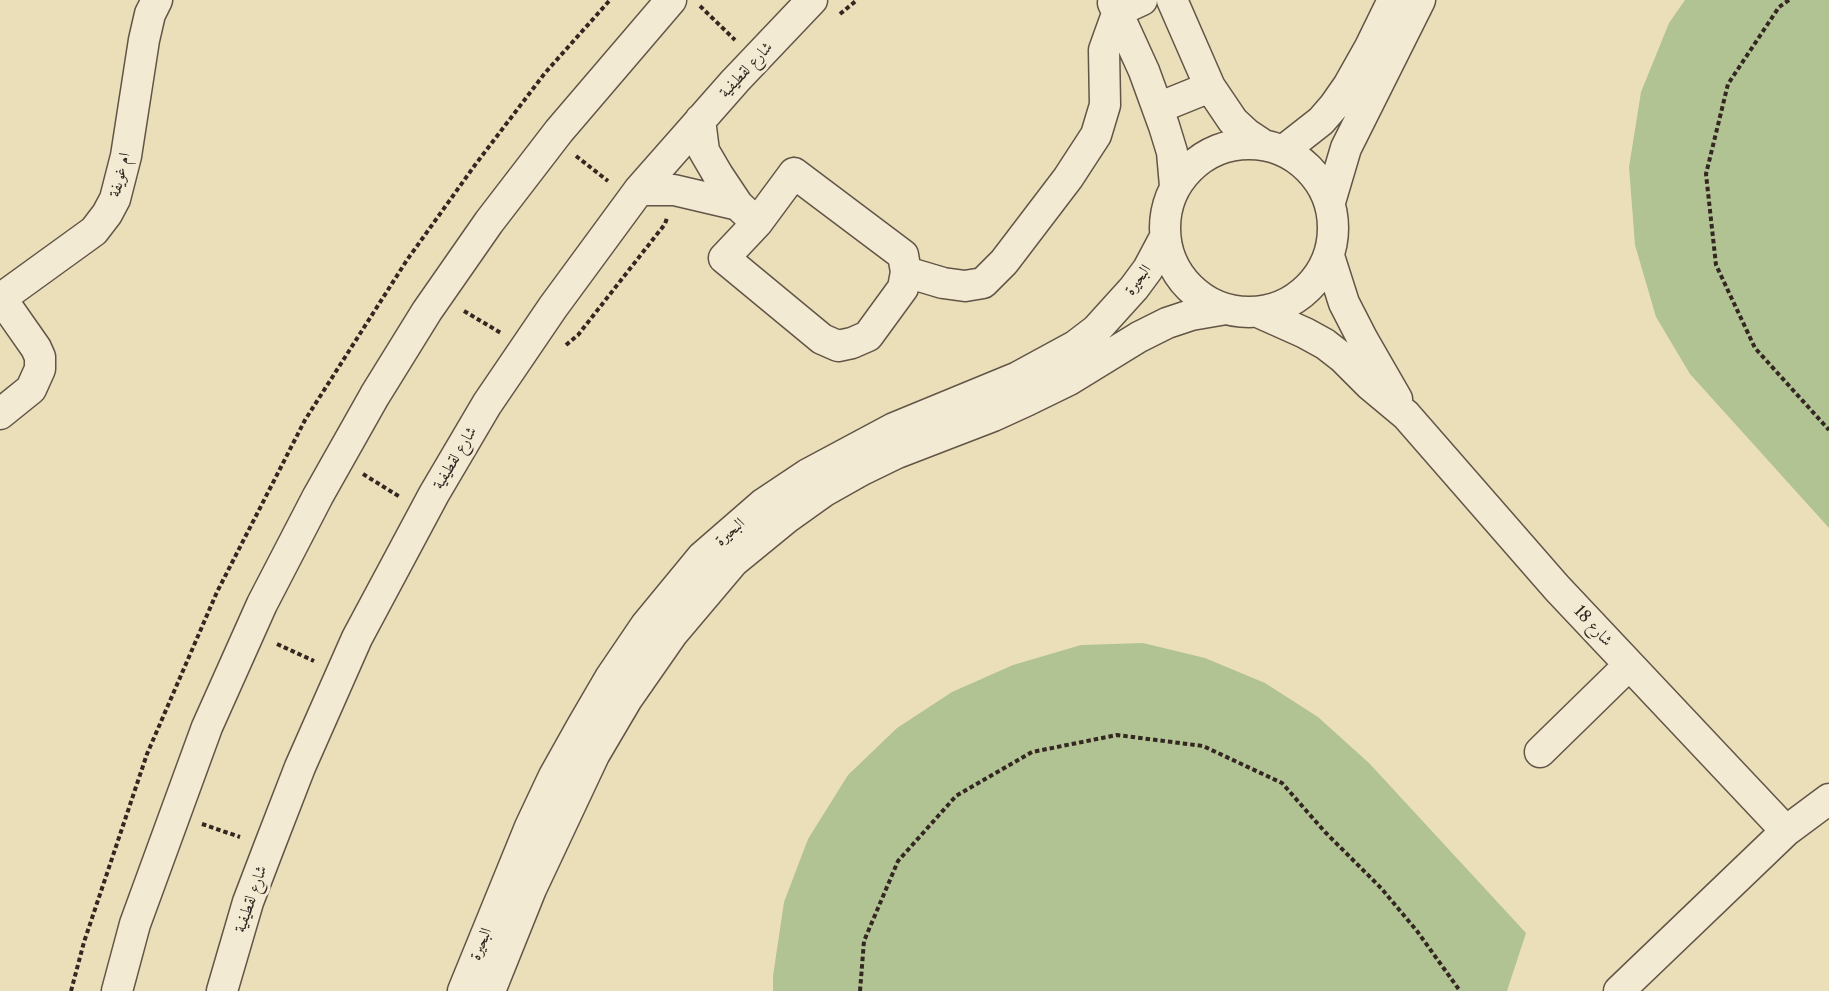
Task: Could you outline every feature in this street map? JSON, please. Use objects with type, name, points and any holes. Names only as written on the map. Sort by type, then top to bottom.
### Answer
[{"type":"street","name":"ام غويفة","points":[[1,299],[94,231],[115,199],[126,156],[144,40],[150,14],[157,0]]},
{"type":"street","points":[[117,991],[135,924],[207,727],[292,545],[339,459],[375,395],[438,295],[489,222],[554,138],[671,0]]},
{"type":"street","name":"شارع لقطيفية","points":[[222,991],[248,902],[269,847],[300,766],[357,638],[424,512],[487,404],[636,195],[700,120],[812,0]]},
{"type":"street","points":[[1172,0],[1210,87],[1233,121],[1247,134],[1273,147],[1304,163],[1320,180],[1330,202],[1333,238],[1329,256],[1320,273],[1301,294],[1276,308],[1258,312],[1226,309],[1203,298],[1184,282],[1175,269],[1168,253],[1164,219],[1175,186],[1191,166],[1212,151],[1237,144],[1273,147],[1321,121],[1348,86],[1393,0]]},
{"type":"street","points":[[1330,202],[1346,148],[1420,0]]},
{"type":"street","points":[[1124,4],[1172,152],[1175,186]]},
{"type":"street","points":[[906,272],[943,284],[965,286],[983,283],[1004,262],[1068,178],[1096,135],[1105,105],[1104,50],[1124,4]]},
{"type":"street","points":[[1158,108],[1210,87]]},
{"type":"street","points":[[700,120],[704,151],[747,214]]},
{"type":"street","points":[[794,173],[903,255],[906,272],[903,288],[868,336],[838,346],[822,339],[724,258],[747,214],[794,173]]},
{"type":"street","points":[[636,195],[674,190],[747,214]]},
{"type":"street","name":"البحيرة","points":[[463,991],[491,955],[536,880],[571,801],[587,742],[627,699],[673,633],[733,562],[823,492],[867,455],[894,428],[1018,376],[1076,346],[1096,330],[1134,288],[1148,269],[1165,237]]},
{"type":"street","name":"شارع 18","points":[[1329,256],[1344,303],[1406,415]]},
{"type":"street","points":[[0,414],[31,389],[40,369],[40,357],[36,348],[1,299]]},
{"type":"street","name":"البحيرة","points":[[867,455],[897,453],[1029,400],[1069,380],[1138,337],[1167,323],[1191,315],[1226,309]]},
{"type":"street","name":"شارع 18","points":[[1258,312],[1325,344],[1343,358],[1370,386],[1406,415],[1557,588],[1786,831]]},
{"type":"street","points":[[1540,752],[1629,665]]},
{"type":"street","points":[[1619,991],[1786,831],[1829,800]]},
{"type":"street","name":"البحيرة","points":[[490,991],[491,955]]},
{"type":"path","points":[[694,0],[755,60]]},
{"type":"path","points":[[1789,0],[1779,7],[1728,84],[1706,174],[1716,265],[1755,348],[1829,430]]},
{"type":"path","points":[[554,138],[636,195]]},
{"type":"path","points":[[563,348],[578,335],[665,224],[674,190]]},
{"type":"path","points":[[438,295],[525,348]]},
{"type":"path","points":[[339,459],[424,512]]},
{"type":"path","points":[[250,632],[342,674]]},
{"type":"path","points":[[860,991],[864,941],[898,861],[956,796],[1032,752],[1117,735],[1203,746],[1282,783],[1325,832],[1381,888],[1435,955],[1460,991]]},
{"type":"path","points":[[174,814],[269,847]]},
{"type":"green space","points":[[1685,0],[1829,0],[1829,528],[1690,374],[1656,317],[1635,245],[1629,167],[1641,92],[1669,23]]},
{"type":"green space","points":[[1143,643],[1205,658],[1265,683],[1318,717],[1369,763],[1526,933],[1507,991],[773,991],[773,976],[784,902],[808,839],[848,775],[897,728],[952,692],[1013,665],[1081,645]]}]
